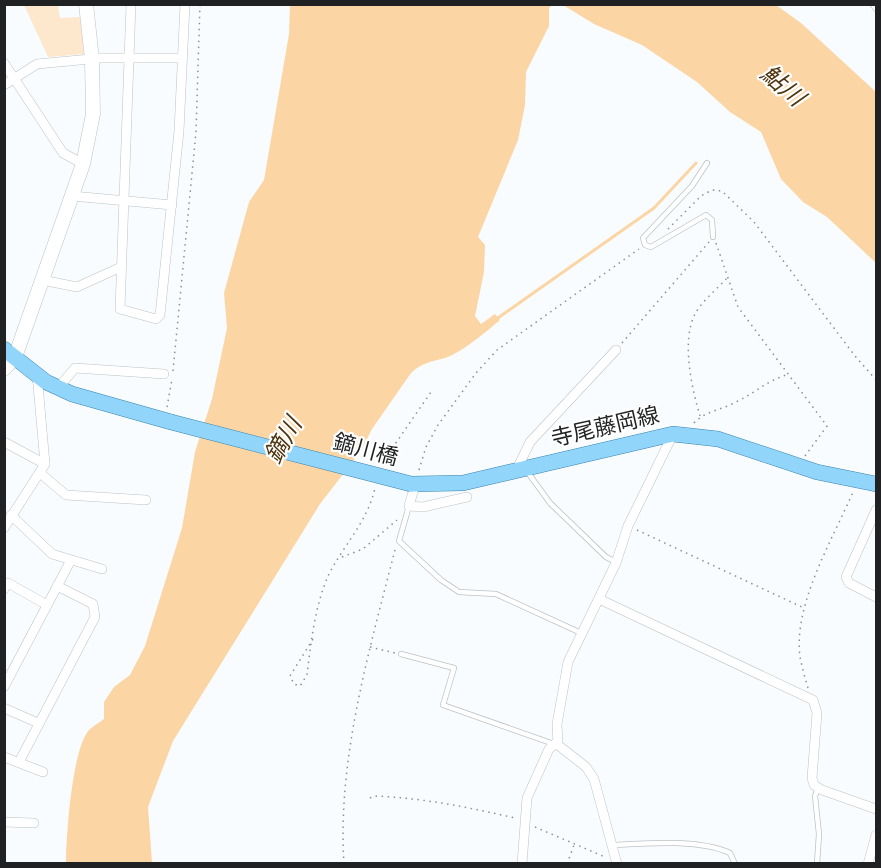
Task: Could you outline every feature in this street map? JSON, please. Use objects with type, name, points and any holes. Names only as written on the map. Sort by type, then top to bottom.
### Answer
[{"type":"main road","points":[[10,353],[58,388],[87,400],[167,421]]},
{"type":"main road","name":"鏑川橋","points":[[167,421],[413,484]]},
{"type":"main road","name":"寺尾藤岡線","points":[[413,484],[463,483],[680,434],[718,439],[797,466],[876,484]]},
{"type":"street","points":[[4,369],[42,280],[83,164],[93,114],[92,58],[86,4]]},
{"type":"street","points":[[131,4],[120,309],[156,319],[160,315],[172,205],[185,4]]},
{"type":"street","points":[[9,82],[37,64],[92,58],[182,58]]},
{"type":"street","points":[[4,63],[9,82],[63,153],[83,164]]},
{"type":"street","points":[[72,196],[172,205]]},
{"type":"street","points":[[42,280],[77,288],[121,267]]},
{"type":"street","points":[[521,469],[530,442],[616,350]]},
{"type":"street","points":[[58,388],[75,368],[164,374]]},
{"type":"street","points":[[4,528],[42,468],[37,374]]},
{"type":"street","points":[[522,864],[524,821],[531,786],[556,743],[568,662],[616,563],[628,526],[680,434]]},
{"type":"street","points":[[4,442],[42,468],[66,495],[146,500]]},
{"type":"street","points":[[413,484],[410,506],[423,507],[467,497]]},
{"type":"street","points":[[876,510],[846,577],[849,583],[876,597]]},
{"type":"street","points":[[11,515],[52,554],[102,569]]},
{"type":"street","points":[[4,687],[71,560]]},
{"type":"street","points":[[4,589],[8,583],[47,605]]},
{"type":"street","points":[[19,762],[95,617],[95,605],[57,586]]},
{"type":"street","points":[[599,599],[809,698],[817,709],[812,778],[818,788],[876,808]]},
{"type":"street","points":[[4,708],[38,723]]},
{"type":"street","points":[[556,743],[594,779],[617,863]]},
{"type":"street","points":[[4,757],[43,772]]},
{"type":"street","points":[[4,822],[34,823]]},
{"type":"street","points":[[868,864],[876,835]]},
{"type":"lane","points":[[872,4],[876,9]]},
{"type":"lane","points":[[707,163],[692,186],[643,238],[645,245],[651,247],[706,214],[712,220],[713,237]]},
{"type":"lane","points":[[521,469],[550,503],[606,557],[616,563]]},
{"type":"lane","points":[[410,506],[399,541],[441,580],[459,592],[496,594],[581,633]]},
{"type":"lane","points":[[401,654],[454,668],[441,702],[443,705],[556,743]]},
{"type":"lane","points":[[817,864],[819,834],[815,796],[818,788]]},
{"type":"lane","points":[[613,845],[647,843],[709,847],[729,853],[735,864]]},
{"type":"path","points":[[167,421],[178,336],[196,132],[200,4]]},
{"type":"path","points":[[666,230],[701,196],[712,190],[722,191],[754,222],[855,356],[876,380]]},
{"type":"path","points":[[713,237],[738,307],[757,330],[786,375],[827,426],[797,466]]},
{"type":"path","points":[[616,350],[713,237]]},
{"type":"path","points":[[413,484],[426,447],[438,425],[476,373],[497,350],[645,245]]},
{"type":"path","points":[[700,416],[694,395],[688,349],[694,315],[727,278]]},
{"type":"path","points":[[680,434],[700,416],[735,403],[767,381],[786,375]]},
{"type":"path","points":[[380,470],[386,455],[431,392]]},
{"type":"path","points":[[313,639],[290,676],[294,684],[300,686],[307,675],[313,639],[319,601],[326,581],[370,508],[378,480]]},
{"type":"path","points":[[809,698],[800,656],[804,608],[858,481]]},
{"type":"path","points":[[341,557],[363,549],[398,520],[410,506]]},
{"type":"path","points":[[628,526],[804,608]]},
{"type":"path","points":[[344,864],[343,803],[350,751],[370,646],[393,556]]},
{"type":"path","points":[[370,646],[401,654]]},
{"type":"path","points":[[370,798],[374,796],[395,797],[442,802],[524,821],[617,863]]},
{"type":"path","points":[[567,864],[575,843]]},
{"type":"shaded area","points":[[24,5],[58,5],[60,18],[80,17],[84,54],[48,57]]},
{"type":"water","name":"鏑川","points":[[290,5],[552,5],[549,8],[549,26],[526,72],[525,105],[518,140],[478,237],[485,245],[484,272],[475,316],[481,324],[495,314],[500,320],[459,352],[423,364],[411,373],[372,429],[361,451],[320,504],[173,741],[148,807],[152,863],[66,864],[71,794],[83,740],[89,730],[104,719],[104,702],[114,687],[130,675],[145,646],[182,528],[195,452],[212,399],[227,328],[224,293],[249,202],[264,180],[289,34]]},
{"type":"water","name":"鮎川","points":[[563,5],[776,5],[801,23],[876,92],[876,263],[827,217],[803,202],[781,179],[761,132],[730,112],[697,82],[642,45],[594,24]]},
{"type":"waterway","points":[[495,320],[654,208],[696,163]]}]
